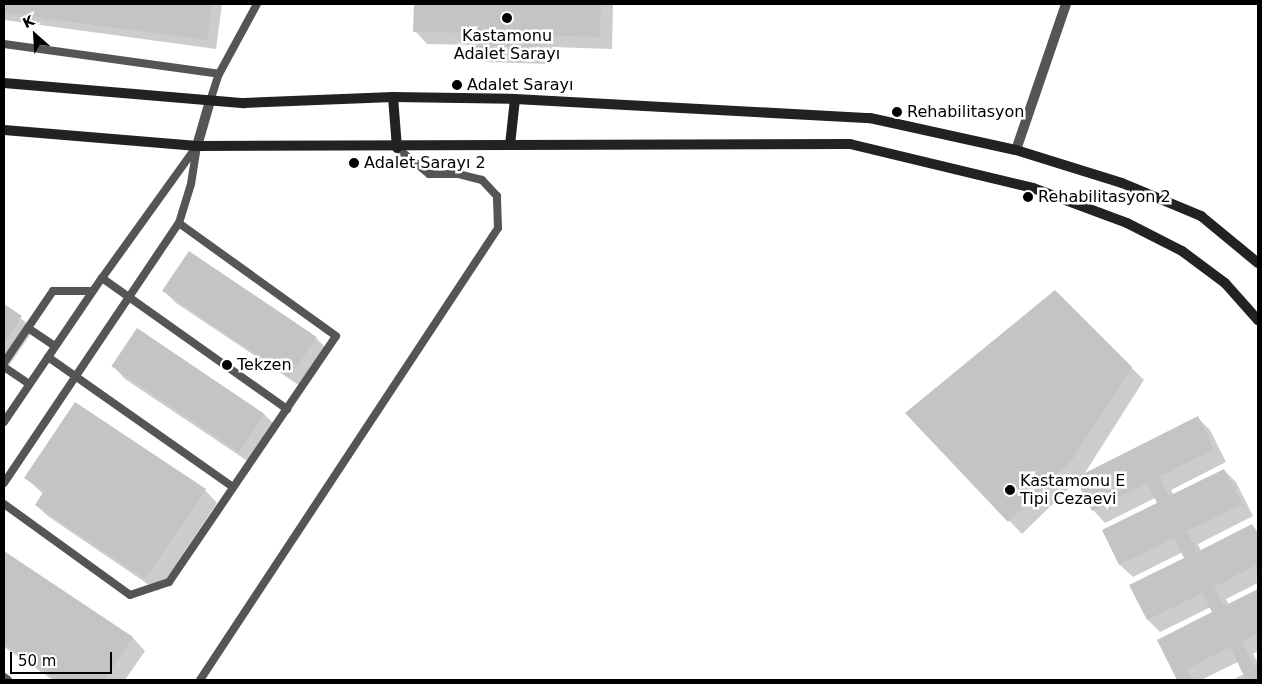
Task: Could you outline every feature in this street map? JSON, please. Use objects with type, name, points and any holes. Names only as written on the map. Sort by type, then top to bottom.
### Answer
[{"type":"main road","points":[[4,83],[244,103],[393,97],[515,99],[870,118],[1016,150],[1122,183],[1201,216],[1258,263]]},
{"type":"main road","points":[[393,97],[397,148]]},
{"type":"main road","points":[[510,145],[515,99]]},
{"type":"main road","points":[[4,130],[197,146],[397,148],[510,145],[850,144],[1033,188],[1127,223],[1182,251],[1218,278],[1258,320]]},
{"type":"street","points":[[1016,150],[1066,4]]},
{"type":"street","points":[[197,146],[210,101]]},
{"type":"lane","points":[[210,101],[219,74],[257,4]]},
{"type":"lane","points":[[4,44],[219,74]]},
{"type":"lane","points":[[4,483],[180,223],[192,184],[197,146]]},
{"type":"lane","points":[[4,422],[92,291],[197,146]]},
{"type":"lane","points":[[200,680],[498,228],[500,212],[497,196],[482,180],[458,174],[429,174],[397,148]]},
{"type":"lane","points":[[4,504],[130,595],[169,582],[336,336],[180,223]]},
{"type":"lane","points":[[102,278],[287,409]]},
{"type":"lane","points":[[30,384],[4,365],[28,328],[53,291],[92,291]]},
{"type":"lane","points":[[28,328],[55,346]]},
{"type":"lane","points":[[48,356],[234,488]]},
{"type":"lane","points":[[4,677],[8,680]]},
{"type":"building","points":[[4,4],[212,4],[207,40],[4,13]]},
{"type":"building","name":"Kastamonu Adalet Sarayı","points":[[414,4],[601,4],[600,37],[540,35],[540,52],[471,50],[472,33],[413,32]]},
{"type":"building","points":[[189,251],[317,337],[290,377],[162,291]]},
{"type":"building","points":[[1055,290],[1132,367],[1072,460],[1008,522],[905,413]]},
{"type":"building","points":[[4,304],[22,316],[4,343]]},
{"type":"building","points":[[137,328],[265,414],[239,452],[111,366]]},
{"type":"building","points":[[75,402],[206,489],[145,579],[35,505],[44,491],[24,478]]},
{"type":"building","points":[[1198,416],[1214,449],[1159,477],[1169,496],[1224,469],[1242,504],[1187,531],[1197,552],[1252,524],[1258,536],[1258,564],[1214,587],[1224,606],[1258,589],[1258,633],[1242,641],[1255,667],[1258,665],[1258,680],[1246,680],[1230,647],[1187,669],[1193,680],[1177,680],[1157,640],[1212,612],[1202,593],[1147,620],[1129,585],[1184,558],[1174,538],[1119,565],[1102,530],[1157,503],[1147,483],[1092,511],[1075,478]]},
{"type":"building","points":[[4,551],[133,637],[104,680],[58,680],[4,644]]},
{"type":"place","name":"Kastamonu Adalet Sarayı","points":[[507,18]]},
{"type":"place","name":"Adalet Sarayı","points":[[457,85]]},
{"type":"place","name":"Rehabilitasyon","points":[[897,112]]},
{"type":"place","name":"Adalet Sarayı 2","points":[[354,163]]},
{"type":"place","name":"Rehabilitasyon 2","points":[[1028,197]]},
{"type":"place","name":"Tekzen","points":[[227,365]]},
{"type":"place","name":"Kastamonu E Tipi Cezaevi","points":[[1010,490]]}]
